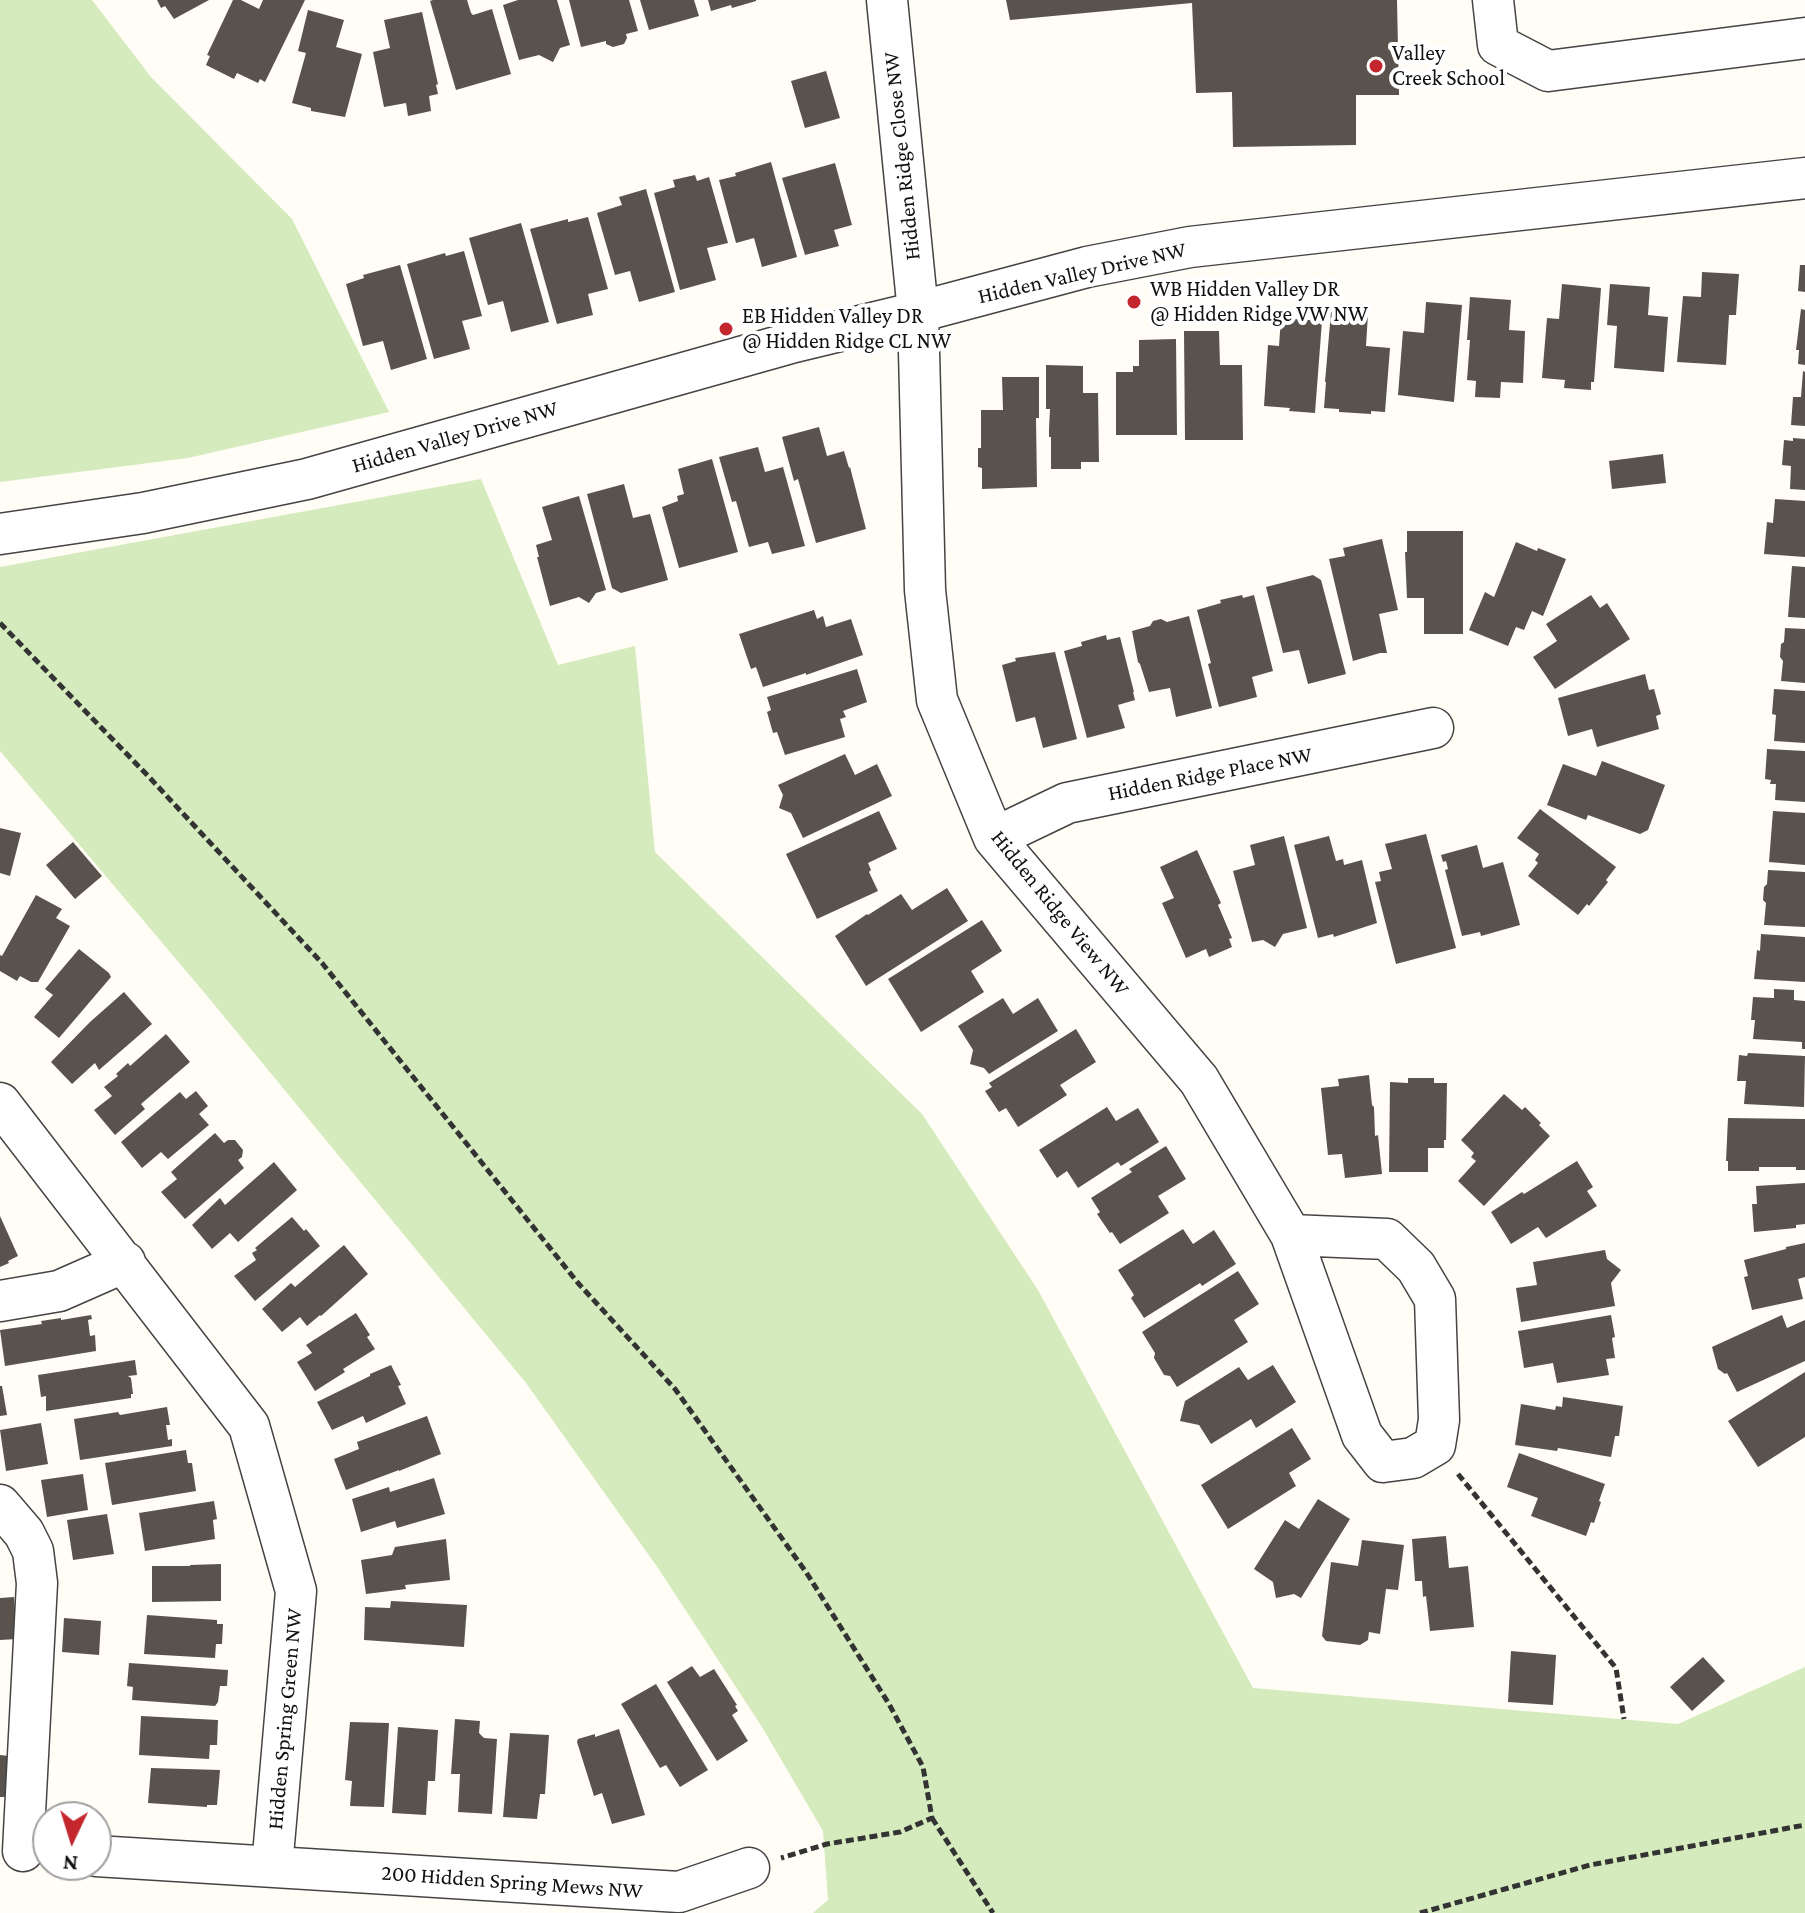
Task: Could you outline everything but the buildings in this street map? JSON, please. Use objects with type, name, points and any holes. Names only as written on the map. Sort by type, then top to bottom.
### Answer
[{"type":"street","name":"Hidden Ridge Close NW","points":[[887,0],[918,312]]},
{"type":"street","points":[[1493,0],[1498,45],[1548,71],[1805,38]]},
{"type":"street","name":"Hidden Valley Drive NW","points":[[0,534],[143,513],[307,479],[794,342],[1087,267],[1190,247],[1805,178]]},
{"type":"street","name":"Hidden Ridge View NW","points":[[918,312],[925,590],[937,700],[994,838],[1199,1080],[1291,1235],[1362,1435],[1383,1462],[1413,1458],[1435,1445]]},
{"type":"street","name":"Hidden Ridge Place NW","points":[[994,838],[1067,803],[1433,728]]},
{"type":"street","name":"Hidden Spring Green NW","points":[[0,1103],[249,1426],[296,1591],[272,1867]]},
{"type":"street","points":[[1291,1235],[1387,1239],[1416,1267],[1435,1299],[1439,1420],[1435,1445]]},
{"type":"street","points":[[0,1301],[59,1291],[125,1262]]},
{"type":"street","points":[[0,1505],[24,1533],[33,1551],[37,1583],[24,1851]]},
{"type":"street","points":[[112,1857],[272,1867]]},
{"type":"street","name":"200 Hidden Spring Mews NW","points":[[272,1867],[679,1892],[749,1868]]},
{"type":"path","points":[[0,623],[322,963],[578,1283],[675,1389],[806,1572],[889,1704],[923,1767],[932,1818],[993,1913]]},
{"type":"path","points":[[1435,1445],[1616,1668],[1624,1719]]},
{"type":"path","points":[[749,1868],[827,1844],[900,1832],[932,1818]]},
{"type":"path","points":[[1420,1913],[1590,1865],[1805,1825]]},
{"type":"green space","points":[[0,0],[92,0],[151,77],[292,219],[389,412],[188,458],[0,482]]},
{"type":"green space","points":[[481,479],[558,665],[635,646],[655,852],[922,1114],[1038,1290],[1253,1688],[1678,1724],[1805,1667],[1805,1913],[813,1913],[828,1900],[823,1831],[762,1727],[658,1568],[526,1383],[203,991],[0,751],[0,567]]},
{"type":"place","name":"Valley Creek School","points":[[1376,66]]},
{"type":"place","name":"WB Hidden Valley DR @ Hidden Ridge VW NW","points":[[1134,302]]},
{"type":"place","name":"EB Hidden Valley DR @ Hidden Ridge CL NW","points":[[726,329]]}]
